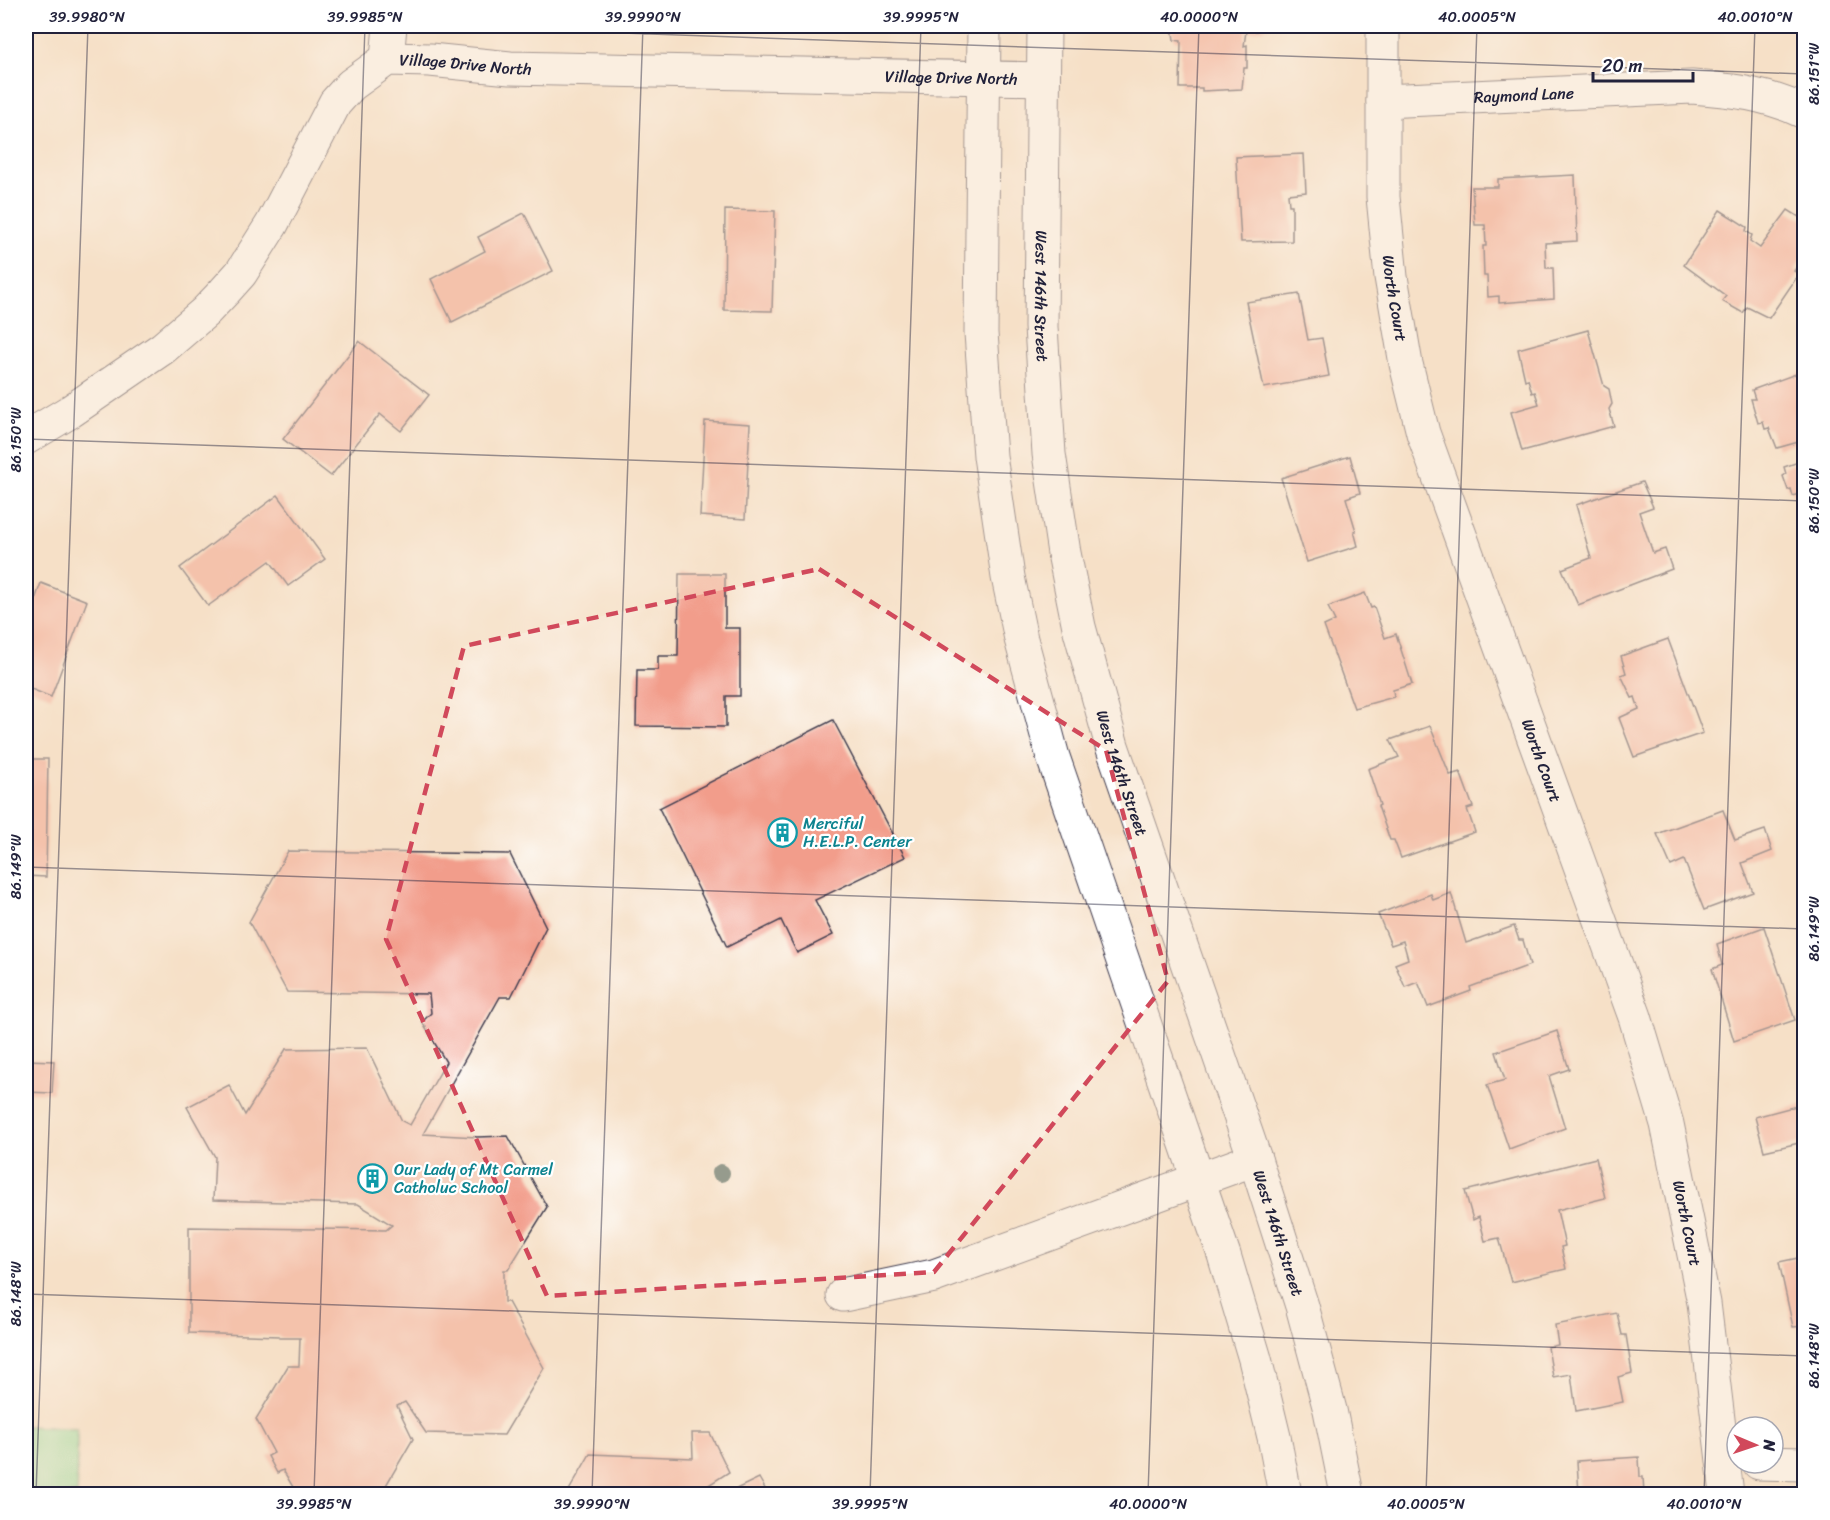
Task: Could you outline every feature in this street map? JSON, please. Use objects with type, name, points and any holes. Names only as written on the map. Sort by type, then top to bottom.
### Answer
[{"type":"street","points":[[387,59],[390,26]]},
{"type":"street","points":[[984,26],[981,333],[990,456],[1006,567],[1020,639],[1053,757],[1198,1180],[1256,1359],[1285,1494]]},
{"type":"street","name":"West 146th Street","points":[[1044,26],[1041,327],[1049,454],[1064,553],[1079,627],[1112,746],[1255,1159],[1302,1306],[1330,1410],[1347,1494]]},
{"type":"street","name":"Worth Court","points":[[1383,26],[1383,197],[1391,278],[1406,364],[1424,433],[1635,1017],[1667,1124],[1704,1303],[1725,1427]]},
{"type":"street","name":"Village Drive North","points":[[26,438],[71,411],[163,348],[205,312],[241,273],[272,224],[335,103],[351,85],[387,59],[430,60],[510,68],[1043,79]]},
{"type":"street","name":"Raymond Lane","points":[[1383,101],[1692,87],[1738,91],[1780,100],[1804,112]]},
{"type":"street","points":[[843,1295],[934,1276],[1255,1159]]},
{"type":"street","points":[[1785,1464],[1804,1464]]},
{"type":"street","name":"Worth Court","points":[[1727,1494],[1729,1475]]},
{"type":"highlighted area","points":[[819,569],[1106,750],[1168,981],[934,1272],[547,1296],[386,939],[464,646]]},
{"type":"green space","points":[[26,1426],[77,1429],[77,1494],[26,1494]]},
{"type":"building","points":[[1169,26],[1273,26],[1256,31],[1246,31],[1244,46],[1247,45],[1247,68],[1244,68],[1242,89],[1202,91],[1202,88],[1180,88],[1181,41],[1174,40]]},
{"type":"building","points":[[1304,154],[1306,192],[1288,194],[1289,205],[1292,205],[1292,241],[1241,242],[1236,157]]},
{"type":"building","points":[[1575,175],[1577,241],[1545,243],[1546,268],[1553,268],[1554,299],[1499,303],[1499,296],[1488,297],[1487,276],[1484,276],[1485,225],[1475,225],[1472,187],[1498,187],[1498,179]]},
{"type":"building","points":[[725,210],[775,211],[772,311],[724,310]]},
{"type":"building","points":[[1720,210],[1747,227],[1746,231],[1752,235],[1750,241],[1760,248],[1788,210],[1804,220],[1804,256],[1794,271],[1799,274],[1769,318],[1747,307],[1743,313],[1722,301],[1726,296],[1684,265]]},
{"type":"building","points":[[524,213],[553,271],[452,322],[431,279],[485,251],[478,237]]},
{"type":"building","points":[[1299,294],[1308,340],[1322,338],[1329,376],[1264,388],[1246,302]]},
{"type":"building","points":[[1588,330],[1604,386],[1609,389],[1612,404],[1609,409],[1614,426],[1522,451],[1511,412],[1539,404],[1535,392],[1532,393],[1528,379],[1525,380],[1518,349]]},
{"type":"building","points":[[359,341],[429,395],[401,431],[380,414],[331,476],[283,439]]},
{"type":"building","points":[[1804,371],[1804,447],[1802,441],[1777,448],[1769,428],[1765,429],[1763,422],[1758,423],[1751,399],[1755,399],[1752,390]]},
{"type":"building","points":[[705,421],[750,424],[745,519],[700,516]]},
{"type":"building","points":[[1350,456],[1360,493],[1346,498],[1358,546],[1307,562],[1281,478]]},
{"type":"building","points":[[1804,460],[1804,492],[1793,496],[1783,476],[1786,474],[1784,467]]},
{"type":"building","points":[[1642,482],[1653,507],[1639,512],[1653,553],[1665,549],[1672,569],[1578,605],[1562,569],[1591,558],[1576,505]]},
{"type":"building","points":[[278,495],[325,559],[288,586],[270,561],[208,606],[180,568]]},
{"type":"building","points":[[679,574],[725,574],[725,628],[740,628],[740,696],[726,696],[726,727],[636,726],[637,670],[658,670],[658,656],[678,656]]},
{"type":"building","points":[[41,583],[87,601],[51,697],[26,687],[26,625]]},
{"type":"building","points":[[1365,593],[1371,608],[1374,607],[1385,638],[1396,634],[1412,684],[1393,690],[1394,697],[1354,708],[1324,626],[1335,621],[1328,607]]},
{"type":"building","points":[[1668,639],[1703,733],[1634,757],[1619,718],[1639,709],[1635,697],[1632,698],[1621,675],[1626,673],[1621,656]]},
{"type":"building","name":"Merciful H.E.L.P. Center","points":[[833,720],[905,857],[815,900],[833,935],[797,953],[781,920],[727,947],[659,808]]},
{"type":"building","points":[[1430,726],[1450,775],[1460,772],[1473,807],[1467,809],[1475,832],[1401,858],[1394,840],[1390,840],[1368,769],[1399,757],[1390,740]]},
{"type":"building","points":[[26,759],[48,759],[46,877],[26,876]]},
{"type":"building","points":[[1723,810],[1735,840],[1765,830],[1772,851],[1742,863],[1753,892],[1704,910],[1684,860],[1671,866],[1657,834]]},
{"type":"building","name":"Our Lady of Mt Carmel Catholuc School","points":[[288,851],[510,854],[546,927],[511,997],[500,997],[423,1134],[508,1136],[547,1207],[508,1270],[504,1270],[504,1302],[508,1302],[544,1368],[504,1435],[426,1433],[405,1402],[397,1406],[413,1439],[381,1494],[297,1494],[283,1470],[277,1473],[268,1456],[274,1453],[256,1419],[288,1366],[299,1366],[300,1338],[189,1333],[189,1227],[386,1230],[392,1225],[358,1204],[213,1200],[215,1157],[187,1107],[229,1085],[245,1115],[286,1049],[367,1048],[402,1121],[410,1125],[446,1062],[422,1022],[431,1013],[429,994],[287,992],[249,922]]},
{"type":"building","points":[[1451,893],[1466,943],[1514,926],[1519,940],[1523,940],[1530,965],[1470,987],[1471,991],[1428,1007],[1418,982],[1405,987],[1395,964],[1408,959],[1403,941],[1391,945],[1378,914],[1431,894],[1433,900]]},
{"type":"building","points":[[1764,927],[1795,1020],[1734,1041],[1712,969],[1722,965],[1717,944]]},
{"type":"building","points":[[1557,1031],[1569,1069],[1549,1076],[1565,1128],[1509,1149],[1487,1085],[1505,1080],[1496,1052]]},
{"type":"building","points":[[26,1060],[54,1061],[52,1093],[26,1092]]},
{"type":"building","points":[[1804,1104],[1803,1182],[1798,1158],[1802,1157],[1799,1143],[1764,1151],[1755,1117]]},
{"type":"building","points":[[1596,1158],[1605,1198],[1557,1210],[1565,1246],[1561,1247],[1566,1269],[1511,1282],[1499,1238],[1485,1241],[1479,1217],[1473,1220],[1465,1191]]},
{"type":"building","points":[[1798,1258],[1799,1263],[1804,1262],[1804,1326],[1793,1327],[1779,1262]]},
{"type":"building","points":[[1617,1313],[1622,1335],[1626,1335],[1632,1373],[1618,1377],[1623,1402],[1576,1411],[1571,1374],[1553,1377],[1548,1347],[1558,1345],[1555,1325]]},
{"type":"building","points":[[692,1433],[710,1433],[729,1472],[707,1486],[711,1494],[567,1494],[590,1454],[693,1458]]},
{"type":"building","points":[[1639,1457],[1644,1494],[1579,1494],[1577,1461]]},
{"type":"building","points":[[759,1478],[768,1494],[726,1494]]},
{"type":"place","name":"Merciful H.E.L.P. Center","points":[[782,832]]},
{"type":"place","name":"Our Lady of Mt Carmel Catholuc School","points":[[373,1178]]}]
